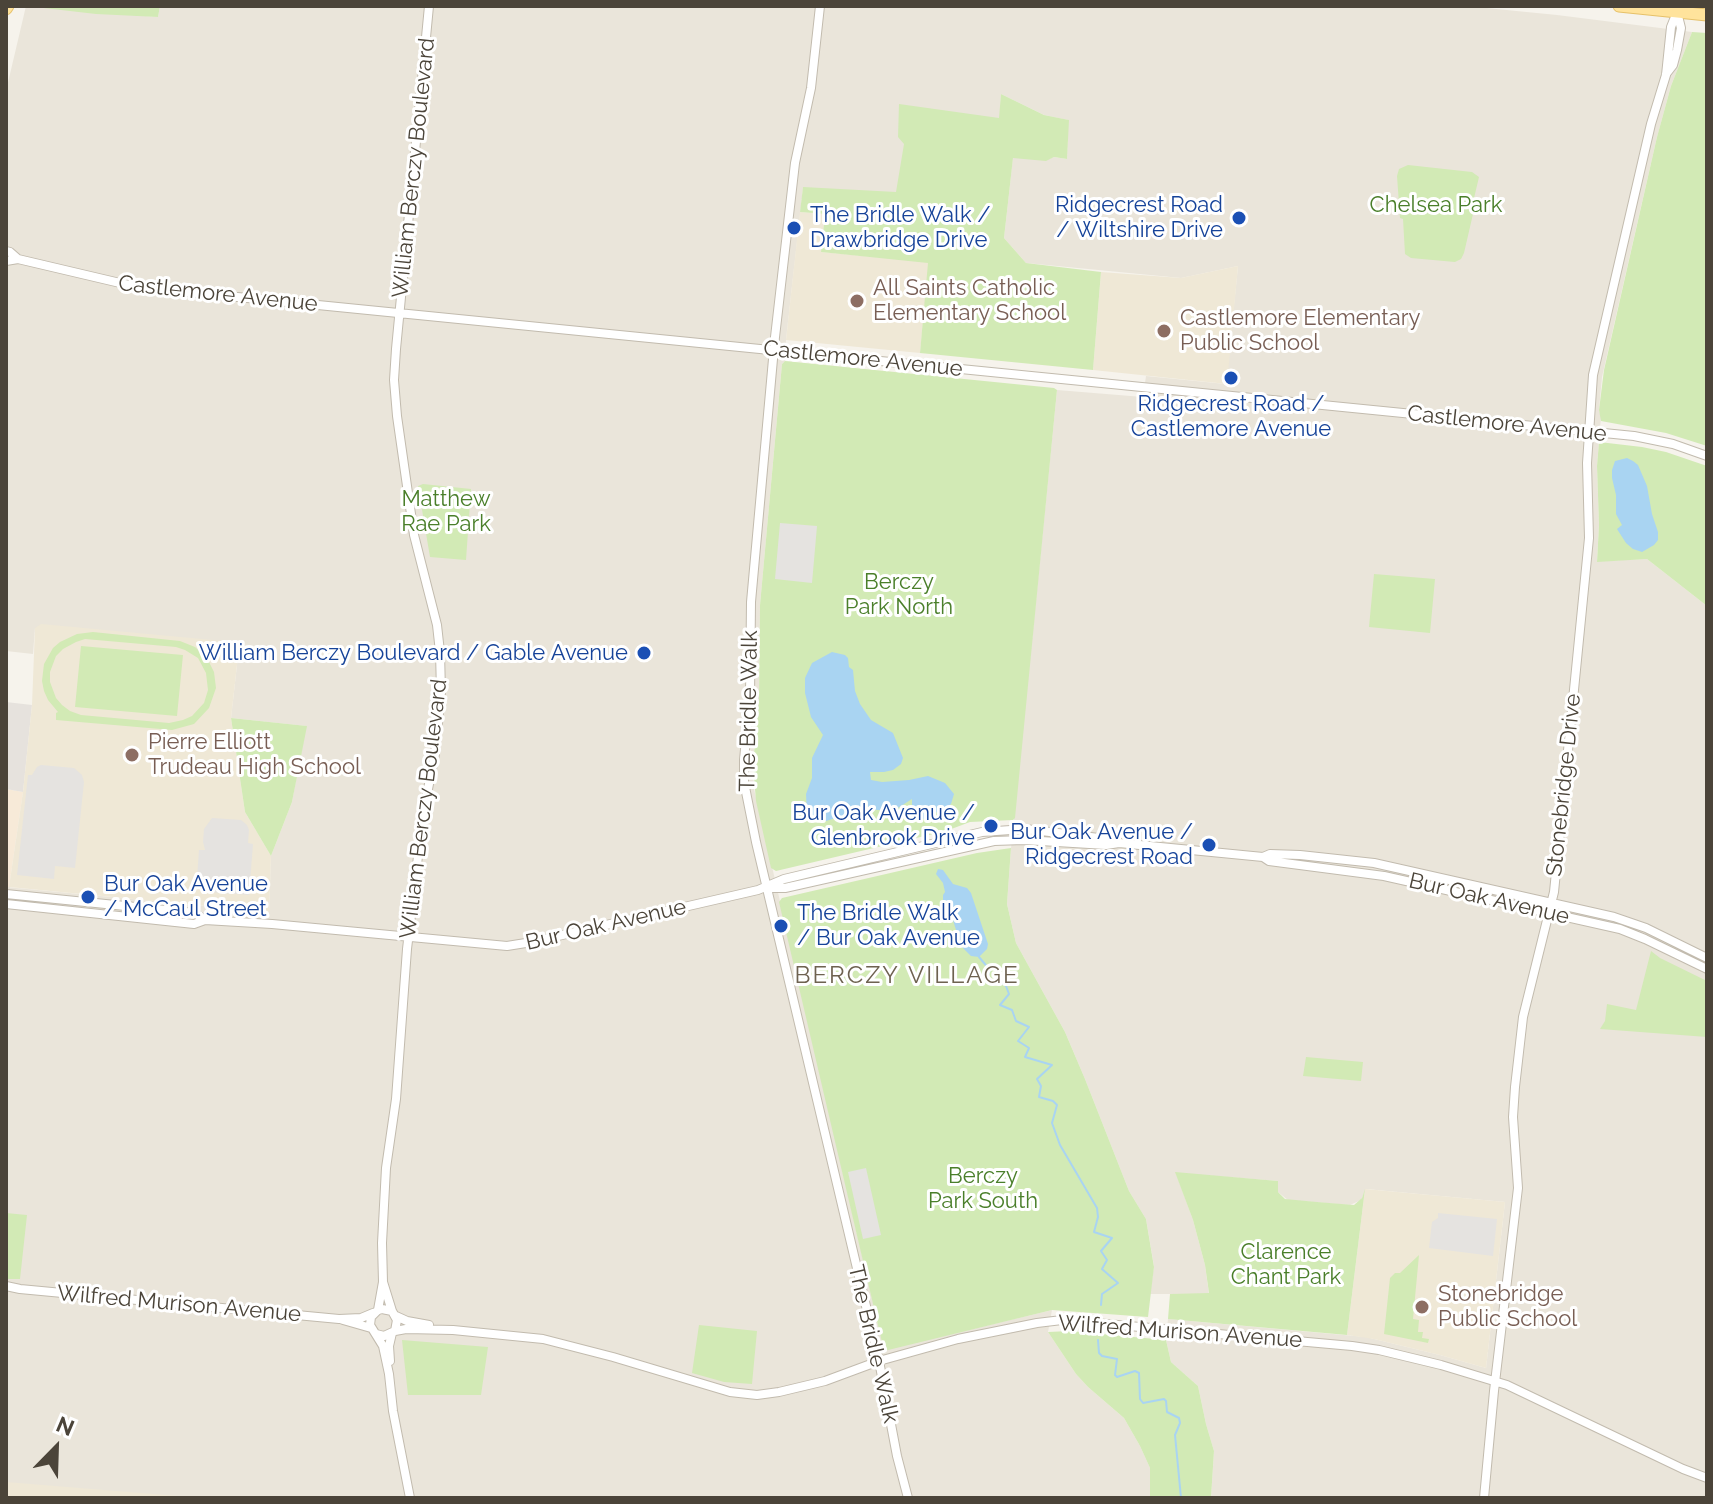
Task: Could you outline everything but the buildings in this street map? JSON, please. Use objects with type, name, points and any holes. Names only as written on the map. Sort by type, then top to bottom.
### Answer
[{"type":"main road","points":[[1619,6],[1707,15]]},
{"type":"street","name":"William Berczy Boulevard","points":[[376,1312],[383,1282],[386,1168],[396,1099],[409,937],[423,814],[435,754],[441,677],[437,625],[414,535],[394,380],[429,6]]},
{"type":"street","name":"The Bridle Walk","points":[[820,6],[811,88],[795,163],[774,350],[751,602],[750,696],[744,774],[766,888],[879,1361],[908,1498]]},
{"type":"street","name":"Stonebridge Drive","points":[[1484,1498],[1518,1188],[1513,1117],[1521,1032],[1551,903],[1589,538],[1587,474],[1593,375],[1651,124],[1677,50],[1681,28],[1677,12]]},
{"type":"street","name":"Castlemore Avenue","points":[[6,251],[18,259]]},
{"type":"street","name":"Castlemore Avenue","points":[[6,261],[18,259],[130,286],[1589,432],[1662,441],[1707,456]]},
{"type":"street","name":"Bur Oak Avenue","points":[[6,904],[194,924],[205,920],[520,945],[766,888],[784,879],[982,832],[1025,829],[1366,872],[1608,926],[1634,934],[1707,969]]},
{"type":"street","name":"Bur Oak Avenue","points":[[1263,857],[1270,854],[1300,855],[1374,863],[1624,919],[1707,958]]},
{"type":"street","name":"Bur Oak Avenue","points":[[6,894],[195,913],[205,920]]},
{"type":"street","name":"William Berczy Boulevard","points":[[383,1282],[394,1314]]},
{"type":"street","name":"Wilfred Murison Avenue","points":[[6,1288],[339,1319],[361,1318],[376,1312]]},
{"type":"street","points":[[389,1374],[389,1346],[398,1324],[394,1314],[382,1309],[370,1320],[383,1346],[410,1498]]},
{"type":"street","name":"Wilfred Murison Avenue","points":[[394,1314],[407,1321],[453,1330]]},
{"type":"street","name":"Wilfred Murison Avenue","points":[[339,1319],[374,1331]]},
{"type":"street","name":"Wilfred Murison Avenue","points":[[394,1332],[406,1329],[453,1330],[543,1339],[730,1392],[757,1395],[825,1381],[879,1361],[958,1339],[1062,1320],[1362,1347],[1441,1365],[1538,1398],[1707,1478]]},
{"type":"street","points":[[374,1331],[384,1336],[394,1332]]},
{"type":"shaded area","points":[[26,6],[158,17],[160,6],[1466,6],[1692,32],[1671,86],[1657,137],[1602,377],[1597,466],[1597,561],[1647,559],[1707,606],[1707,1498],[1211,1498],[1214,1451],[1198,1386],[1171,1362],[1166,1340],[1168,1319],[1366,1337],[1486,1368],[1505,1202],[1366,1189],[1361,1200],[1350,1205],[1288,1200],[1278,1192],[1278,1181],[1176,1173],[1193,1220],[1209,1294],[1150,1294],[1154,1266],[1146,1219],[1129,1191],[1065,1032],[1016,943],[1007,904],[1011,848],[1057,390],[1143,397],[1146,376],[1226,384],[1238,266],[1181,278],[1026,263],[1004,238],[1013,157],[1067,159],[1068,120],[1044,115],[1001,94],[1000,118],[896,193],[803,188],[785,361],[782,364],[760,605],[754,789],[884,1350],[1052,1310],[1048,1332],[1076,1374],[1124,1418],[1140,1446],[1150,1468],[1150,1498],[6,1498],[6,887],[269,912],[271,856],[292,802],[306,726],[231,718],[239,647],[35,628],[33,654],[6,651],[6,91]]},
{"type":"shaded area","name":"All Saints Catholic Elementary School","points":[[800,212],[825,214],[821,252],[929,262],[920,353],[786,340]]},
{"type":"shaded area","name":"Castlemore Elementary Public School","points":[[1238,266],[1227,384],[1093,370],[1101,272],[1181,278]]},
{"type":"shaded area","points":[[780,523],[817,526],[812,583],[775,579]]},
{"type":"shaded area","name":"Pierre Elliott Trudeau High School","points":[[41,624],[234,642],[239,647],[231,718],[245,812],[271,856],[269,912],[9,887],[32,705],[35,628]]},
{"type":"shaded area","points":[[6,702],[32,705],[23,792],[6,789]]},
{"type":"shaded area","points":[[41,765],[74,768],[82,775],[84,782],[75,868],[55,866],[54,879],[17,875],[28,775],[32,775]]},
{"type":"shaded area","points":[[6,789],[23,792],[9,887],[6,887]]},
{"type":"shaded area","points":[[212,818],[241,820],[247,825],[248,843],[253,844],[249,895],[209,892],[202,878],[197,878],[199,850],[205,850],[204,829]]},
{"type":"shaded area","points":[[866,1168],[881,1235],[863,1239],[848,1172]]},
{"type":"shaded area","name":"Stonebridge Public School","points":[[1365,1189],[1505,1202],[1486,1368],[1347,1335]]},
{"type":"shaded area","points":[[1438,1213],[1497,1219],[1493,1256],[1429,1248],[1432,1222],[1438,1218]]},
{"type":"shaded area","points":[[6,1482],[202,1498],[6,1498]]},
{"type":"green space","points":[[26,6],[160,6],[158,17]]},
{"type":"green space","points":[[1692,32],[1707,33],[1707,446],[1666,433],[1601,421],[1599,410],[1604,370],[1657,137],[1671,86]]},
{"type":"green space","points":[[1001,94],[1044,115],[1069,120],[1067,159],[1013,158],[1004,238],[1026,263],[1101,272],[1093,370],[920,353],[928,263],[821,252],[825,214],[800,212],[803,187],[896,192],[904,144],[898,137],[899,104],[999,118]]},
{"type":"green space","name":"Chelsea Park","points":[[1408,165],[1472,172],[1479,177],[1461,259],[1455,262],[1411,258],[1405,254],[1397,176],[1399,169]]},
{"type":"green space","name":"Berczy Park North","points":[[785,361],[1057,390],[1013,820],[970,822],[946,831],[776,871],[771,868],[756,801],[753,765],[759,699],[760,605],[782,364]]},
{"type":"green space","points":[[1599,442],[1666,452],[1707,466],[1707,606],[1647,559],[1597,562]]},
{"type":"green space","name":"Matthew Rae Park","points":[[418,486],[471,489],[466,560],[430,557]]},
{"type":"green space","points":[[1374,574],[1435,579],[1430,633],[1369,627]]},
{"type":"green space","points":[[93,632],[180,641],[195,647],[207,658],[214,672],[216,688],[209,708],[194,724],[172,730],[56,720],[58,712],[44,691],[44,664],[53,648],[77,634]],"holes":[[[85,639],[176,647],[198,658],[206,673],[208,690],[204,703],[192,716],[183,720],[169,723],[81,715],[62,705],[50,682],[56,656],[63,649]]]},
{"type":"green space","points":[[81,646],[183,655],[177,716],[75,707]]},
{"type":"green space","points":[[231,718],[307,726],[292,802],[271,856],[245,812]]},
{"type":"green space","name":"Berczy Park South","points":[[1011,848],[1007,904],[1016,943],[1065,1032],[1129,1191],[1146,1219],[1154,1267],[1148,1317],[1052,1310],[884,1351],[779,902],[782,898]]},
{"type":"green space","points":[[1651,951],[1707,981],[1707,1037],[1600,1029],[1605,1021],[1607,1004],[1636,1010]]},
{"type":"green space","points":[[1306,1057],[1363,1062],[1361,1081],[1303,1076]]},
{"type":"green space","name":"Clarence Chant Park","points":[[1175,1172],[1278,1181],[1278,1192],[1285,1199],[1317,1202],[1354,1205],[1362,1198],[1365,1189],[1347,1335],[1168,1319],[1170,1294],[1209,1293],[1193,1220]]},
{"type":"green space","points":[[6,1213],[27,1215],[20,1279],[6,1279]]},
{"type":"green space","points":[[1419,1255],[1413,1319],[1419,1320],[1418,1332],[1423,1332],[1422,1338],[1429,1339],[1428,1343],[1384,1334],[1390,1278]]},
{"type":"green space","points":[[699,1325],[757,1331],[752,1384],[724,1382],[692,1373]]},
{"type":"green space","points":[[1070,1331],[1166,1340],[1171,1362],[1198,1386],[1214,1451],[1211,1498],[1150,1498],[1150,1468],[1124,1418],[1076,1374],[1048,1332]]},
{"type":"green space","points":[[402,1340],[488,1347],[481,1395],[408,1395]]},
{"type":"water","points":[[1627,458],[1638,465],[1647,486],[1658,532],[1654,545],[1642,552],[1626,543],[1617,529],[1622,525],[1616,514],[1612,470],[1615,461]]},
{"type":"water","points":[[832,652],[848,658],[860,704],[871,720],[893,733],[903,758],[893,770],[870,772],[871,780],[882,782],[928,776],[945,783],[954,794],[951,804],[942,811],[930,814],[928,820],[919,815],[912,805],[912,799],[893,811],[864,809],[826,821],[807,815],[806,794],[812,778],[812,758],[823,735],[811,717],[805,678],[812,663]]},
{"type":"water","points":[[938,869],[943,870],[953,884],[967,888],[971,893],[988,944],[979,957],[971,956],[961,946],[952,917],[943,901],[945,892],[936,874]]},
{"type":"waterway","points":[[979,957],[990,970],[986,980],[1006,986],[1009,994],[1000,1005],[1012,1010],[1016,1021],[1029,1027],[1018,1041],[1029,1048],[1025,1057],[1052,1065],[1037,1079],[1041,1086],[1039,1097],[1057,1105],[1052,1123],[1060,1145],[1097,1208],[1094,1232],[1112,1238],[1101,1251],[1107,1260],[1102,1269],[1118,1283],[1102,1294],[1101,1305]]},
{"type":"waterway","points":[[1098,1340],[1099,1353],[1117,1359],[1117,1377],[1135,1371],[1139,1373],[1140,1399],[1143,1403],[1164,1399],[1167,1412],[1179,1418],[1175,1435],[1181,1498]]},
{"type":"place","name":"Ridgecrest Road / Wiltshire Drive","points":[[1239,218]]},
{"type":"place","name":"The Bridle Walk / Drawbridge Drive","points":[[794,228]]},
{"type":"place","name":"All Saints Catholic Elementary School","points":[[857,301]]},
{"type":"place","name":"Castlemore Elementary Public School","points":[[1164,331]]},
{"type":"place","name":"Ridgecrest Road / Castlemore Avenue","points":[[1231,378]]},
{"type":"place","name":"William Berczy Boulevard / Gable Avenue","points":[[644,653]]},
{"type":"place","name":"Pierre Elliott Trudeau High School","points":[[132,755]]},
{"type":"place","name":"Bur Oak Avenue / Glenbrook Drive","points":[[991,826]]},
{"type":"place","name":"Bur Oak Avenue / Ridgecrest Road","points":[[1209,845]]},
{"type":"place","name":"Bur Oak Avenue / McCaul Street","points":[[88,897]]},
{"type":"place","name":"The Bridle Walk / Bur Oak Avenue","points":[[781,926]]},
{"type":"place","name":"Stonebridge Public School","points":[[1422,1307]]},
{"type":"district","name":"BERCZY VILLAGE","points":[[907,976]]}]
